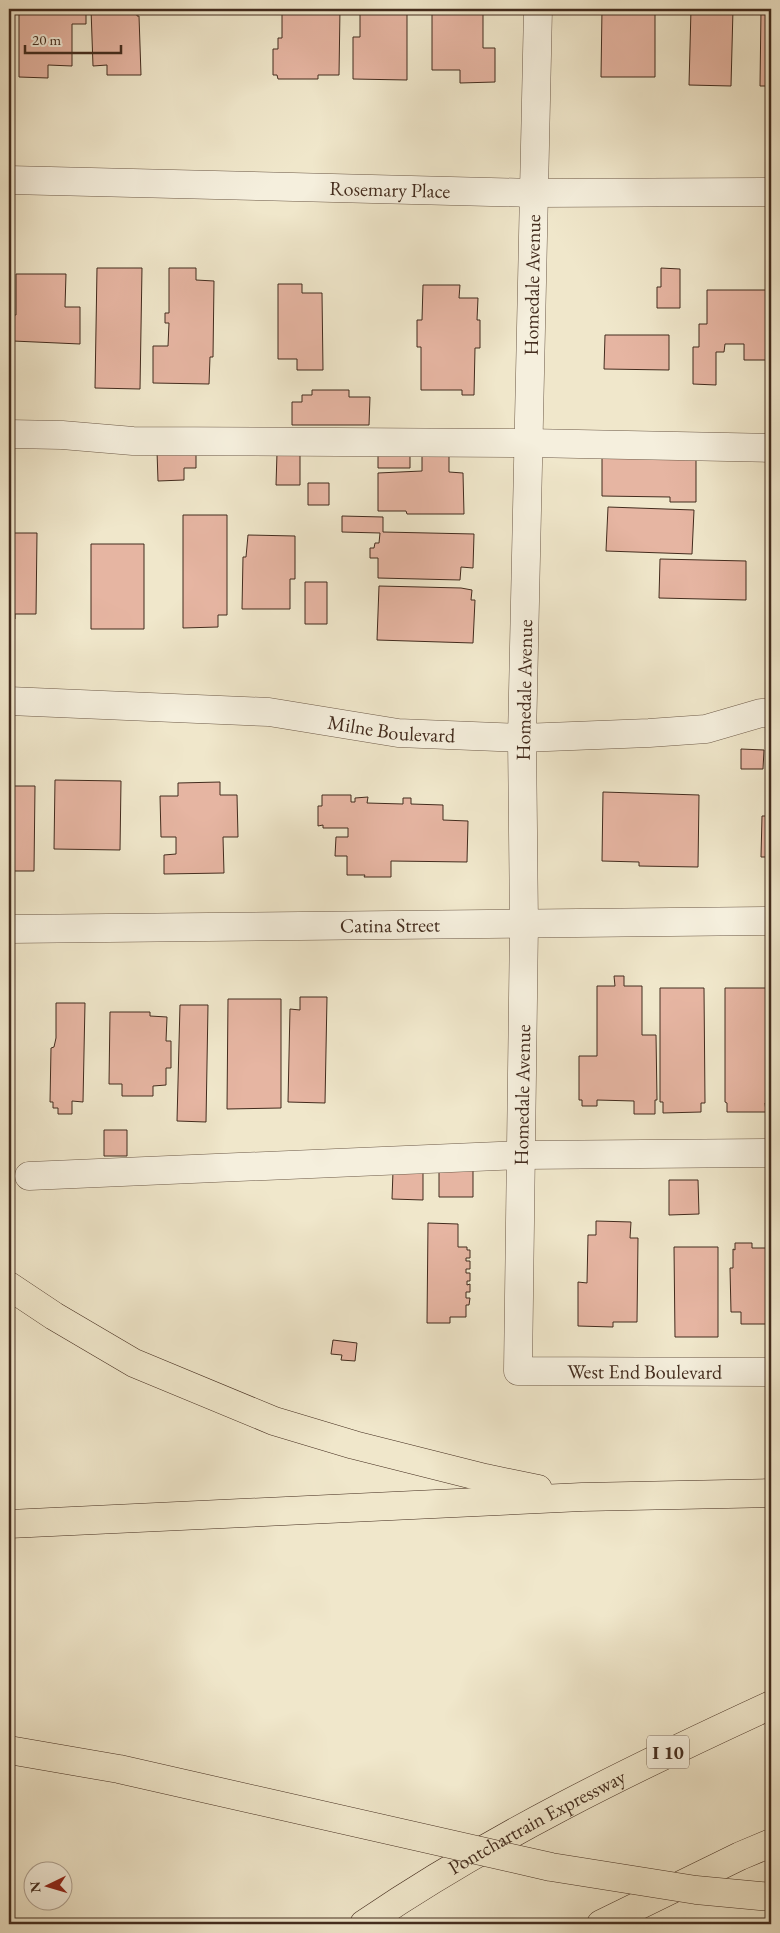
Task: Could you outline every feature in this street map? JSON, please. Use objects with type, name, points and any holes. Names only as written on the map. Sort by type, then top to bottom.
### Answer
[{"type":"highway","points":[[9,1286],[54,1316],[134,1363],[274,1421],[354,1445],[485,1478],[582,1497]]},
{"type":"highway","points":[[9,1524],[582,1497],[771,1493]]},
{"type":"highway","name":"Pontchartrain Expressway","points":[[364,1924],[465,1861],[568,1804],[664,1754],[771,1705]]},
{"type":"highway","points":[[9,1750],[119,1769],[551,1867],[696,1890],[771,1897]]},
{"type":"highway","points":[[601,1924],[740,1856],[771,1844]]},
{"type":"street","name":"Homedale Avenue","points":[[518,1371],[524,924],[522,738],[538,9]]},
{"type":"street","name":"Rosemary Place","points":[[9,180],[535,193],[771,192]]},
{"type":"street","points":[[9,434],[62,434],[133,441],[529,443],[771,448]]},
{"type":"street","name":"Milne Boulevard","points":[[9,701],[269,712],[398,733],[522,738],[649,734],[706,728],[761,713],[771,713]]},
{"type":"street","name":"Catina Street","points":[[9,929],[771,921]]},
{"type":"street","points":[[29,1176],[521,1155],[771,1153]]},
{"type":"street","name":"West End Boulevard","points":[[518,1371],[771,1372]]},
{"type":"building","points":[[19,9],[86,9],[86,24],[72,24],[72,66],[48,65],[48,78],[19,77]]},
{"type":"building","points":[[91,9],[137,9],[137,16],[139,16],[141,75],[107,75],[107,65],[93,66]]},
{"type":"building","points":[[282,9],[340,9],[339,75],[318,75],[318,79],[278,79],[277,75],[273,75],[273,49],[278,49],[278,38],[282,38]]},
{"type":"building","points":[[360,9],[407,9],[407,80],[353,79],[353,37],[360,37]]},
{"type":"building","points":[[432,9],[483,9],[483,48],[495,48],[495,82],[460,83],[460,70],[432,70]]},
{"type":"building","points":[[602,9],[655,9],[655,77],[601,77]]},
{"type":"building","points":[[691,9],[733,9],[731,86],[689,85]]},
{"type":"building","points":[[771,9],[771,86],[760,86],[761,10]]},
{"type":"building","points":[[97,268],[142,268],[140,389],[95,388]]},
{"type":"building","points":[[169,268],[196,268],[196,280],[214,281],[213,357],[210,357],[209,384],[153,383],[153,346],[168,346],[169,323],[165,323],[165,313],[169,313]]},
{"type":"building","points":[[661,268],[680,269],[680,308],[657,308],[657,287],[661,287]]},
{"type":"building","points":[[16,274],[66,274],[65,307],[80,307],[80,344],[13,341],[14,315],[16,315]]},
{"type":"building","points":[[278,284],[302,284],[302,293],[322,293],[323,370],[297,370],[297,359],[278,359]]},
{"type":"building","points":[[423,285],[460,285],[459,298],[478,298],[477,320],[480,320],[480,348],[475,348],[474,395],[462,395],[462,390],[421,390],[421,347],[417,347],[417,320],[422,320]]},
{"type":"building","points":[[707,290],[771,290],[771,360],[744,360],[744,344],[725,344],[724,352],[716,352],[716,385],[693,384],[693,347],[699,347],[699,324],[707,324]]},
{"type":"building","points":[[605,335],[669,335],[669,370],[604,369]]},
{"type":"building","points":[[312,390],[349,390],[349,397],[370,397],[369,425],[292,425],[292,402],[302,402],[302,395],[312,395]]},
{"type":"building","points":[[410,449],[410,468],[378,468],[378,450]]},
{"type":"building","points":[[196,450],[196,468],[184,468],[184,480],[158,481],[157,451]]},
{"type":"building","points":[[277,453],[300,454],[300,485],[276,485]]},
{"type":"building","points":[[422,453],[449,453],[449,472],[463,473],[464,514],[407,514],[406,511],[378,511],[378,473],[422,471]]},
{"type":"building","points":[[602,455],[696,458],[696,502],[670,502],[670,497],[602,496]]},
{"type":"building","points":[[308,483],[329,483],[329,505],[308,505]]},
{"type":"building","points":[[608,507],[694,510],[692,554],[606,551]]},
{"type":"building","points":[[183,515],[227,515],[227,615],[218,615],[218,627],[183,628]]},
{"type":"building","points":[[342,516],[383,517],[383,532],[474,534],[473,568],[461,567],[460,580],[378,578],[378,558],[370,558],[370,548],[374,548],[375,543],[379,543],[380,533],[342,532]]},
{"type":"building","points":[[9,533],[37,533],[36,614],[15,614],[15,619],[9,618]]},
{"type":"building","points":[[248,535],[295,536],[295,579],[290,579],[290,609],[242,609],[243,557],[246,557]]},
{"type":"building","points":[[91,544],[144,544],[144,629],[91,629]]},
{"type":"building","points":[[660,559],[746,561],[746,600],[659,598]]},
{"type":"building","points":[[305,582],[327,582],[327,624],[305,624]]},
{"type":"building","points":[[379,586],[461,588],[472,590],[471,600],[475,600],[473,643],[377,640]]},
{"type":"building","points":[[741,749],[764,750],[763,769],[741,769]]},
{"type":"building","points":[[55,780],[121,781],[120,850],[54,849]]},
{"type":"building","points":[[220,782],[220,795],[237,795],[238,837],[223,837],[224,873],[164,874],[164,855],[176,854],[176,837],[161,837],[160,796],[178,796],[178,783]]},
{"type":"building","points":[[9,786],[35,786],[34,871],[13,871],[13,853],[9,853]]},
{"type":"building","points":[[603,792],[699,795],[698,867],[639,866],[639,862],[602,861]]},
{"type":"building","points":[[322,795],[351,795],[351,802],[355,802],[355,798],[368,797],[367,803],[403,804],[403,798],[411,798],[411,804],[443,805],[443,820],[468,821],[467,862],[391,861],[391,877],[347,875],[347,856],[335,856],[336,837],[348,837],[348,828],[323,828],[323,825],[318,826],[318,806],[322,806]]},
{"type":"building","points":[[762,816],[771,816],[771,857],[761,857]]},
{"type":"building","points":[[614,976],[624,976],[624,986],[642,986],[642,1035],[656,1035],[657,1100],[655,1100],[655,1114],[634,1114],[634,1101],[597,1100],[597,1106],[582,1106],[582,1100],[579,1100],[579,1056],[597,1056],[597,986],[615,986]]},
{"type":"building","points":[[660,988],[704,988],[705,1103],[701,1103],[701,1112],[663,1113],[663,1102],[660,1102]]},
{"type":"building","points":[[725,988],[769,988],[768,1103],[765,1103],[766,1112],[727,1112],[727,1103],[725,1102]]},
{"type":"building","points":[[300,997],[327,997],[325,1103],[288,1102],[290,1009],[300,1010]]},
{"type":"building","points":[[228,999],[281,999],[281,1108],[227,1109]]},
{"type":"building","points":[[56,1003],[85,1003],[83,1102],[72,1101],[72,1114],[58,1114],[58,1108],[53,1108],[53,1102],[50,1102],[51,1048],[54,1047],[56,1038]]},
{"type":"building","points":[[9,1004],[14,1004],[12,1144],[9,1144]]},
{"type":"building","points":[[180,1005],[208,1005],[206,1122],[177,1121]]},
{"type":"building","points":[[110,1012],[150,1012],[150,1016],[167,1017],[166,1041],[171,1041],[171,1068],[166,1068],[166,1085],[153,1086],[153,1096],[122,1096],[122,1084],[109,1084]]},
{"type":"building","points":[[104,1130],[127,1130],[127,1156],[104,1156]]},
{"type":"building","points":[[439,1169],[473,1170],[473,1197],[439,1197]]},
{"type":"building","points":[[393,1171],[423,1172],[423,1200],[392,1199]]},
{"type":"building","points":[[669,1180],[698,1180],[699,1214],[669,1215]]},
{"type":"building","points":[[596,1221],[631,1222],[630,1238],[638,1238],[637,1322],[613,1322],[613,1327],[578,1326],[578,1282],[587,1283],[588,1235],[596,1235]]},
{"type":"building","points":[[428,1223],[458,1224],[458,1247],[467,1247],[467,1250],[470,1250],[470,1258],[466,1258],[466,1261],[470,1261],[470,1269],[466,1269],[466,1273],[470,1273],[470,1281],[467,1281],[467,1285],[470,1284],[470,1292],[466,1292],[466,1298],[470,1298],[469,1305],[466,1305],[466,1317],[450,1317],[450,1323],[427,1323]]},
{"type":"building","points":[[735,1243],[752,1243],[752,1248],[771,1248],[771,1324],[741,1324],[741,1312],[731,1312],[730,1268],[733,1268],[733,1249],[735,1250]]},
{"type":"building","points":[[674,1247],[718,1247],[718,1337],[675,1337]]},
{"type":"building","points":[[333,1340],[357,1343],[355,1361],[341,1360],[342,1355],[331,1354]]}]
